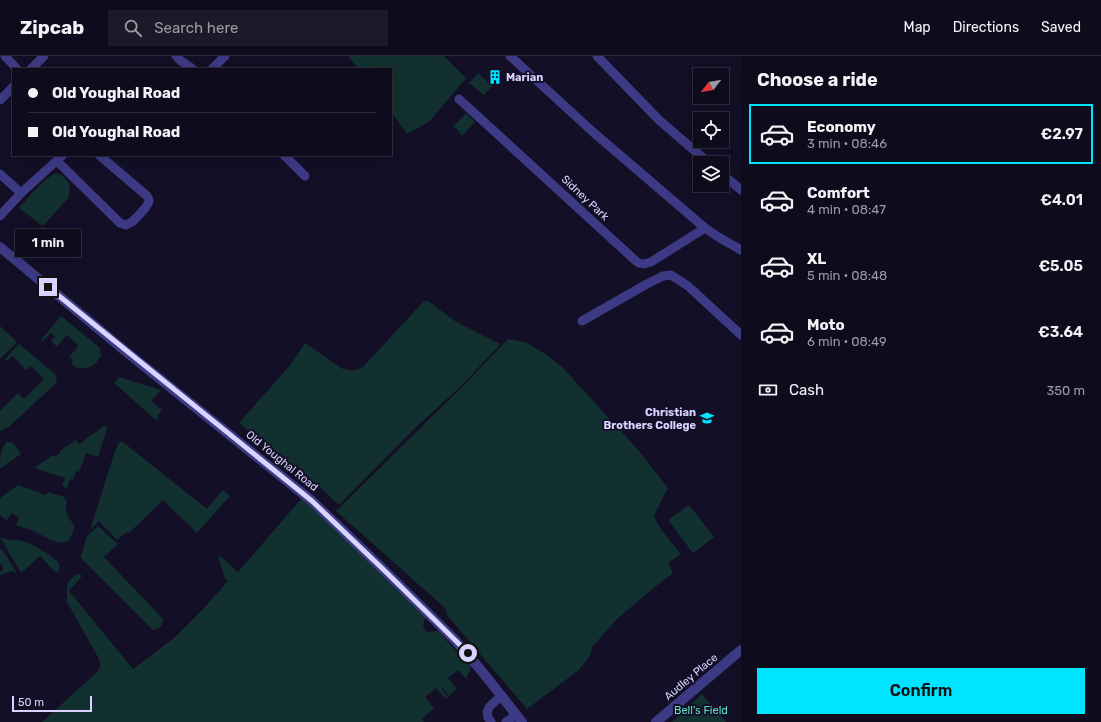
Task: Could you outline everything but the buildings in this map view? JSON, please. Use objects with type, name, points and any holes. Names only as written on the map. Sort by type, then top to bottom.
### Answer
[{"type":"street","points":[[5,56],[16,68]]},
{"type":"street","points":[[32,68],[44,56]]},
{"type":"street","points":[[176,56],[192,68]]},
{"type":"street","points":[[213,68],[225,56]]},
{"type":"street","points":[[510,56],[593,132],[705,228],[741,250]]},
{"type":"street","points":[[596,56],[659,120],[701,156]]},
{"type":"street","points":[[0,100],[12,88]]},
{"type":"street","name":"Sidney Park","points":[[459,98],[637,262],[641,264],[651,262],[705,228]]},
{"type":"street","points":[[0,216],[21,193],[60,158],[113,216],[126,225],[132,222],[146,206],[149,199],[101,156]]},
{"type":"street","points":[[285,156],[305,176]]},
{"type":"street","points":[[0,174],[21,193]]},
{"type":"street","points":[[729,180],[741,190]]},
{"type":"street","name":"Old Youghal Road","points":[[0,247],[312,501],[468,653],[519,718]]},
{"type":"street","points":[[582,322],[645,285],[663,276],[671,275],[688,286],[741,335]]},
{"type":"street","name":"Audley Place","points":[[656,722],[741,651]]},
{"type":"street","points":[[486,719],[487,711],[490,706],[502,696]]},
{"type":"street","points":[[506,722],[519,718]]},
{"type":"green space","points":[[348,56],[444,56],[466,78],[430,121],[407,134],[392,113],[392,68],[357,68]]},
{"type":"green space","points":[[478,73],[492,86],[484,95],[469,83]]},
{"type":"green space","points":[[466,113],[475,122],[462,136],[458,130],[453,127]]},
{"type":"green space","points":[[56,173],[64,177],[70,186],[70,190],[68,198],[43,226],[19,208],[41,184]]},
{"type":"green space","points":[[424,301],[428,301],[455,321],[500,344],[460,387],[414,429],[339,505],[316,484],[239,423],[291,364],[305,343],[341,368],[350,370],[358,369],[363,367]]},
{"type":"green space","points":[[61,316],[100,348],[101,357],[99,357],[92,366],[79,368],[71,363],[73,360],[69,357],[78,345],[67,335],[57,347],[51,341],[55,337],[51,333],[43,341],[41,340]]},
{"type":"green space","points":[[0,326],[17,342],[0,359]]},
{"type":"green space","points":[[508,339],[525,342],[544,353],[562,367],[639,451],[668,488],[654,515],[662,531],[681,554],[668,563],[673,573],[618,618],[592,647],[591,654],[579,670],[527,709],[447,615],[445,608],[336,511],[462,387]]},
{"type":"green space","points":[[19,344],[54,373],[57,379],[55,384],[9,427],[0,431],[0,411],[18,393],[24,399],[44,379],[31,366],[26,370],[13,356],[7,361],[5,359]]},
{"type":"green space","points":[[119,377],[161,390],[151,401],[162,410],[157,416],[159,418],[156,420],[114,383]]},
{"type":"green space","points":[[106,426],[107,429],[98,457],[86,453],[79,472],[76,471],[73,480],[70,479],[67,488],[62,486],[65,478],[34,468],[53,455],[56,456],[60,453],[60,451],[76,440],[79,444]]},
{"type":"green space","points":[[120,441],[207,509],[223,490],[230,496],[197,533],[163,500],[129,533],[127,532],[117,540],[99,521],[90,530],[115,451]]},
{"type":"green space","points":[[7,442],[14,444],[21,454],[0,469],[0,457]]},
{"type":"green space","points":[[18,485],[46,495],[48,492],[64,497],[67,502],[66,509],[68,515],[75,526],[68,541],[62,543],[48,539],[31,530],[16,525],[19,518],[11,513],[7,521],[0,515],[0,498]]},
{"type":"green space","points":[[302,498],[425,617],[423,627],[427,632],[438,631],[471,667],[467,677],[465,678],[458,670],[448,678],[457,689],[449,696],[442,687],[441,688],[448,697],[446,699],[436,688],[425,697],[434,708],[422,719],[424,722],[42,722],[98,671],[100,666],[99,659],[67,602],[67,584],[76,574],[80,574],[82,576],[69,591],[133,669],[174,638],[228,581],[225,579],[218,557],[220,556],[238,572]]},
{"type":"green space","points":[[689,505],[714,537],[693,553],[668,520]]},
{"type":"green space","points":[[98,526],[118,544],[104,557],[163,619],[162,625],[156,630],[153,630],[81,558],[87,536]]},
{"type":"green space","points":[[0,537],[22,541],[41,550],[58,562],[60,568],[58,572],[55,572],[40,556],[21,573]]},
{"type":"green space","points":[[2,549],[16,572],[15,573],[13,571],[0,575],[0,572],[4,569],[0,563],[0,550]]},
{"type":"green space","name":"Bell's Field","points":[[702,694],[726,722],[672,722]]},
{"type":"place","name":"Marian","points":[[495,77]]},
{"type":"place","name":"Christian Brothers College","points":[[707,418]]},
{"type":"route","points":[[48,287],[312,501],[468,653]]}]
